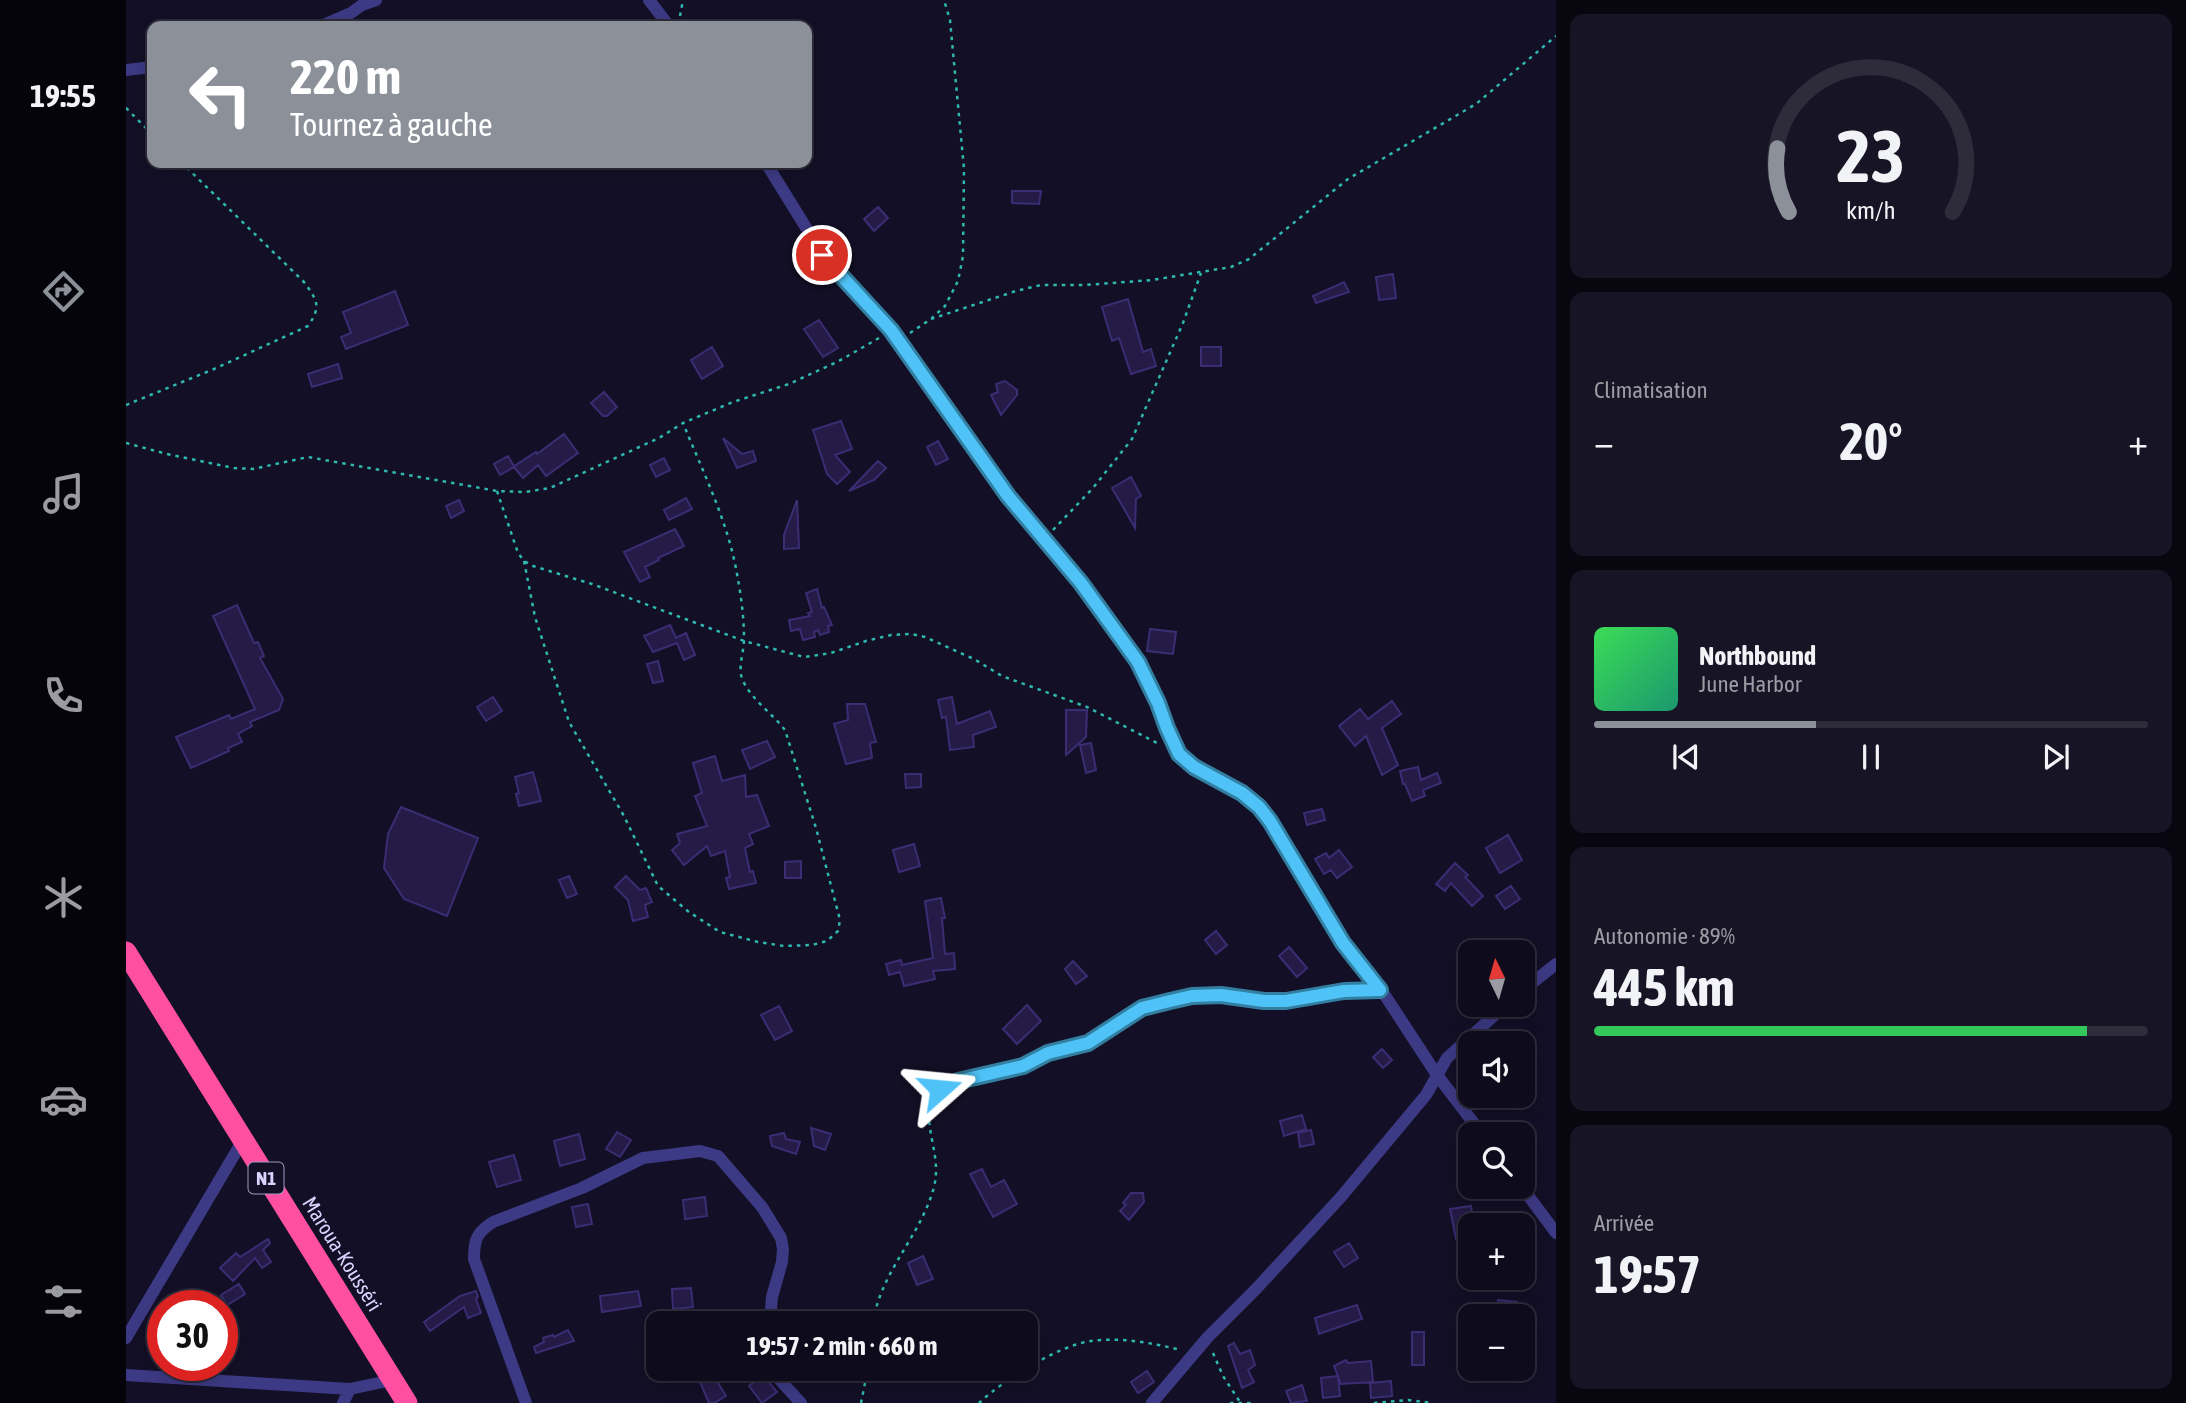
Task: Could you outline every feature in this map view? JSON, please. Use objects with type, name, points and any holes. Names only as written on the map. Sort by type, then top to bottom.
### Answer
[{"type":"highway","name":"Maroua-Kousséri","points":[[126,952],[407,1403]]},
{"type":"street","points":[[333,21],[376,0]]},
{"type":"street","points":[[649,0],[668,21]]},
{"type":"street","points":[[126,70],[147,68]]},
{"type":"street","points":[[769,168],[822,255],[894,335],[1008,496],[1081,583],[1138,662],[1179,754],[1194,767],[1242,793],[1259,807],[1343,943],[1380,990],[1437,1075],[1473,1122]]},
{"type":"street","points":[[1535,981],[1556,964]]},
{"type":"street","points":[[940,1089],[958,1081],[1023,1066],[1048,1053],[1088,1043],[1142,1008],[1192,996],[1221,995],[1286,1001],[1344,991],[1380,990]]},
{"type":"street","points":[[1152,1403],[1208,1337],[1341,1197],[1426,1095],[1447,1058],[1493,1017]]},
{"type":"street","points":[[126,1338],[243,1140]]},
{"type":"street","points":[[526,1403],[474,1259],[474,1244],[480,1231],[493,1222],[582,1188],[643,1158],[682,1152],[718,1156],[762,1207],[781,1238],[783,1249],[771,1311]]},
{"type":"street","points":[[1531,1199],[1556,1233]]},
{"type":"street","points":[[126,1375],[350,1390],[392,1380]]},
{"type":"street","points":[[781,1381],[800,1403]]},
{"type":"street","points":[[343,1403],[350,1390]]},
{"type":"path","points":[[672,21],[683,0]]},
{"type":"path","points":[[931,319],[945,306],[958,281],[963,256],[964,169],[950,20],[944,0]]},
{"type":"path","points":[[126,443],[234,468],[253,469],[308,457],[497,491],[525,492],[550,488],[733,401],[789,384],[931,319],[1016,291],[1041,285],[1152,280],[1231,267],[1249,259],[1348,179],[1476,104],[1556,36]]},
{"type":"path","points":[[126,108],[147,129]]},
{"type":"path","points":[[126,405],[309,326],[316,315],[315,297],[304,282],[187,168]]},
{"type":"path","points":[[1045,539],[1093,488],[1132,439],[1183,323],[1201,273]]},
{"type":"path","points":[[524,561],[535,617],[569,722],[624,816],[657,886],[689,912],[720,932],[758,943],[784,946],[812,946],[827,941],[838,931],[840,920],[816,828],[785,730],[775,717],[755,700],[742,679],[744,641],[739,586],[729,539],[683,423]]},
{"type":"path","points":[[497,491],[518,553],[524,561],[533,566],[592,584],[744,641],[804,657],[831,653],[891,635],[911,634],[925,637],[974,659],[1002,676],[1087,707],[1179,754]]},
{"type":"path","points":[[876,1311],[882,1287],[924,1214],[933,1190],[937,1163],[927,1112],[931,1097],[940,1089]]},
{"type":"path","points":[[1208,1337],[1223,1377],[1240,1402]]},
{"type":"path","points":[[979,1403],[1015,1376],[1063,1350],[1087,1341],[1111,1339],[1195,1353]]},
{"type":"path","points":[[861,1403],[865,1381]]},
{"type":"path","points":[[1374,1403],[1408,1400],[1433,1403]]},
{"type":"path","points":[[1230,1403],[1254,1403]]},
{"type":"building","points":[[1012,191],[1041,191],[1039,204],[1012,203]]},
{"type":"building","points":[[878,207],[888,218],[874,231],[864,219]]},
{"type":"building","points":[[1393,274],[1396,298],[1379,300],[1376,277]]},
{"type":"building","points":[[1344,282],[1349,292],[1316,303],[1313,296]]},
{"type":"building","points":[[395,291],[408,325],[346,349],[341,337],[351,333],[343,312]]},
{"type":"building","points":[[1128,299],[1143,352],[1151,349],[1156,366],[1131,374],[1119,338],[1112,341],[1102,307]]},
{"type":"building","points":[[819,320],[838,348],[823,357],[804,329]]},
{"type":"building","points":[[712,347],[723,366],[702,379],[691,360]]},
{"type":"building","points":[[1201,347],[1221,347],[1221,366],[1201,366]]},
{"type":"building","points":[[338,364],[342,378],[312,387],[308,374]]},
{"type":"building","points":[[1005,381],[1017,390],[1017,395],[1001,415],[991,395],[998,392],[996,384]]},
{"type":"building","points":[[604,392],[617,407],[607,416],[603,416],[591,403]]},
{"type":"building","points":[[841,421],[852,449],[835,455],[850,472],[837,484],[827,474],[813,430]]},
{"type":"building","points":[[564,434],[578,453],[546,476],[538,465],[523,478],[514,467],[500,475],[494,464],[508,456],[514,466],[536,452],[537,454]]},
{"type":"building","points":[[723,438],[742,454],[753,451],[756,461],[737,468]]},
{"type":"building","points":[[938,441],[948,459],[936,465],[927,447]]},
{"type":"building","points":[[664,458],[670,470],[656,477],[650,465]]},
{"type":"building","points":[[878,461],[886,468],[874,480],[849,491]]},
{"type":"building","points":[[1131,477],[1141,496],[1136,499],[1135,528],[1112,488]]},
{"type":"building","points":[[686,498],[692,509],[669,520],[664,510]]},
{"type":"building","points":[[459,500],[464,511],[451,518],[446,506]]},
{"type":"building","points":[[797,500],[799,548],[784,549],[784,535]]},
{"type":"building","points":[[675,529],[684,546],[645,567],[650,577],[640,582],[624,552]]},
{"type":"building","points":[[817,589],[822,608],[824,607],[832,625],[828,626],[829,632],[820,635],[818,630],[814,632],[815,637],[803,640],[800,629],[791,631],[789,620],[810,616],[808,613],[812,612],[806,593]]},
{"type":"building","points":[[237,605],[254,643],[258,642],[264,656],[260,658],[283,699],[279,710],[250,722],[252,726],[238,734],[242,742],[228,748],[229,751],[191,768],[176,737],[229,715],[231,719],[255,709],[213,616]]},
{"type":"building","points":[[670,625],[676,638],[686,633],[695,655],[684,660],[677,643],[653,652],[644,636]]},
{"type":"building","points":[[1150,629],[1176,632],[1173,654],[1147,651]]},
{"type":"building","points":[[658,661],[663,681],[653,683],[647,664]]},
{"type":"building","points":[[493,697],[502,711],[486,721],[477,707]]},
{"type":"building","points":[[952,697],[957,724],[990,711],[996,727],[973,735],[974,747],[950,750],[946,717],[942,718],[938,700]]},
{"type":"building","points":[[1392,701],[1401,714],[1382,728],[1398,765],[1382,775],[1366,736],[1355,746],[1339,726],[1360,709],[1368,719]]},
{"type":"building","points":[[847,704],[865,704],[876,742],[870,743],[872,758],[846,764],[834,724],[848,720]]},
{"type":"building","points":[[1066,710],[1087,710],[1086,737],[1066,755]]},
{"type":"building","points":[[767,741],[775,757],[750,769],[742,750]]},
{"type":"building","points":[[1091,743],[1096,770],[1086,773],[1080,745]]},
{"type":"building","points":[[715,756],[722,781],[745,775],[746,797],[757,795],[769,826],[749,834],[753,844],[745,848],[750,872],[753,871],[756,883],[729,889],[726,878],[730,877],[725,851],[711,856],[707,846],[684,865],[672,850],[680,843],[677,834],[707,826],[695,796],[702,793],[693,763]]},
{"type":"building","points":[[1418,767],[1421,780],[1437,773],[1441,783],[1423,790],[1425,796],[1412,801],[1400,771]]},
{"type":"building","points":[[533,772],[541,801],[519,806],[515,777]]},
{"type":"building","points":[[905,774],[921,774],[921,787],[906,788]]},
{"type":"building","points":[[401,807],[478,838],[447,916],[404,899],[384,868],[388,834]]},
{"type":"building","points":[[1322,809],[1325,820],[1307,825],[1304,813]]},
{"type":"building","points":[[1508,835],[1522,860],[1500,873],[1486,848]]},
{"type":"building","points":[[914,844],[920,866],[899,872],[893,850]]},
{"type":"building","points":[[1339,850],[1352,867],[1337,878],[1331,870],[1324,874],[1315,859],[1326,853],[1329,858]]},
{"type":"building","points":[[801,861],[801,878],[785,878],[785,862]]},
{"type":"building","points":[[1455,863],[1468,875],[1465,877],[1483,896],[1472,906],[1451,883],[1445,891],[1436,884]]},
{"type":"building","points":[[569,876],[577,894],[567,898],[559,880]]},
{"type":"building","points":[[626,876],[640,890],[646,888],[652,902],[645,905],[648,917],[633,921],[628,900],[615,887]]},
{"type":"building","points":[[1511,886],[1520,899],[1505,909],[1496,896]]},
{"type":"building","points":[[941,898],[945,918],[942,918],[945,954],[954,953],[955,969],[933,971],[935,979],[904,986],[900,972],[889,975],[886,964],[901,960],[902,965],[933,958],[925,901]]},
{"type":"building","points":[[1216,931],[1227,945],[1216,954],[1205,940]]},
{"type":"building","points":[[1289,947],[1307,968],[1297,977],[1279,956]]},
{"type":"building","points":[[1073,961],[1087,976],[1076,984],[1065,969]]},
{"type":"building","points":[[1027,1005],[1041,1021],[1017,1044],[1003,1029]]},
{"type":"building","points":[[779,1006],[792,1031],[775,1040],[761,1015]]},
{"type":"building","points":[[1382,1049],[1392,1060],[1383,1068],[1373,1057]]},
{"type":"building","points":[[1302,1115],[1306,1129],[1284,1136],[1280,1121]]},
{"type":"building","points":[[811,1128],[831,1134],[825,1150],[814,1146]]},
{"type":"building","points":[[1311,1130],[1314,1144],[1300,1147],[1298,1133]]},
{"type":"building","points":[[617,1132],[631,1140],[620,1157],[606,1149]]},
{"type":"building","points":[[784,1133],[786,1139],[800,1142],[796,1154],[772,1146],[770,1136]]},
{"type":"building","points":[[579,1134],[585,1159],[560,1166],[554,1141]]},
{"type":"building","points":[[514,1155],[521,1180],[497,1187],[489,1162]]},
{"type":"building","points":[[982,1169],[991,1187],[1004,1180],[1017,1204],[993,1217],[970,1174]]},
{"type":"building","points":[[1131,1193],[1143,1193],[1144,1202],[1129,1220],[1120,1211]]},
{"type":"building","points":[[705,1197],[707,1216],[685,1219],[683,1200]]},
{"type":"building","points":[[588,1204],[592,1224],[576,1227],[572,1207]]},
{"type":"building","points":[[1471,1206],[1472,1213],[1458,1213],[1458,1239],[1456,1239],[1450,1209]]},
{"type":"building","points":[[268,1239],[270,1243],[263,1250],[271,1262],[262,1268],[255,1258],[233,1281],[220,1268],[236,1253],[240,1257]]},
{"type":"building","points":[[1349,1243],[1358,1258],[1344,1267],[1334,1252]]},
{"type":"building","points":[[923,1256],[933,1279],[917,1285],[908,1263]]},
{"type":"building","points":[[239,1284],[245,1294],[238,1298],[238,1290],[229,1290]]},
{"type":"building","points":[[691,1288],[693,1307],[673,1309],[672,1289]]},
{"type":"building","points":[[476,1291],[481,1313],[468,1318],[464,1307],[430,1331],[424,1322],[460,1296]]},
{"type":"building","points":[[638,1291],[641,1306],[602,1312],[600,1296]]},
{"type":"building","points":[[1498,1300],[1517,1302],[1517,1304],[1498,1304]]},
{"type":"building","points":[[1357,1305],[1362,1319],[1319,1334],[1315,1318]]},
{"type":"building","points":[[568,1330],[574,1341],[536,1353],[534,1347],[544,1342],[543,1338],[554,1337]]},
{"type":"building","points":[[1412,1332],[1424,1332],[1424,1365],[1412,1365]]},
{"type":"building","points":[[1234,1343],[1240,1354],[1250,1350],[1255,1365],[1248,1370],[1254,1382],[1242,1388],[1228,1346]]},
{"type":"building","points":[[1346,1360],[1348,1363],[1371,1361],[1373,1382],[1341,1384],[1334,1366]]},
{"type":"building","points":[[1147,1371],[1154,1382],[1138,1393],[1131,1382]]},
{"type":"building","points":[[1338,1376],[1340,1396],[1323,1398],[1321,1378]]},
{"type":"building","points":[[700,1381],[717,1381],[726,1396],[709,1403]]},
{"type":"building","points":[[755,1381],[768,1381],[777,1392],[762,1403],[749,1386]]},
{"type":"building","points":[[1391,1381],[1392,1396],[1371,1398],[1370,1383]]},
{"type":"building","points":[[1302,1385],[1307,1401],[1291,1403],[1286,1391]]},
{"type":"route","points":[[822,255],[891,330],[1008,496],[1081,583],[1138,662],[1179,754],[1194,767],[1242,793],[1259,807],[1343,943],[1380,990],[1344,991],[1286,1001],[1221,995],[1192,996],[1142,1008],[1088,1043],[1059,1049],[1023,1066],[958,1081],[940,1089]]}]
